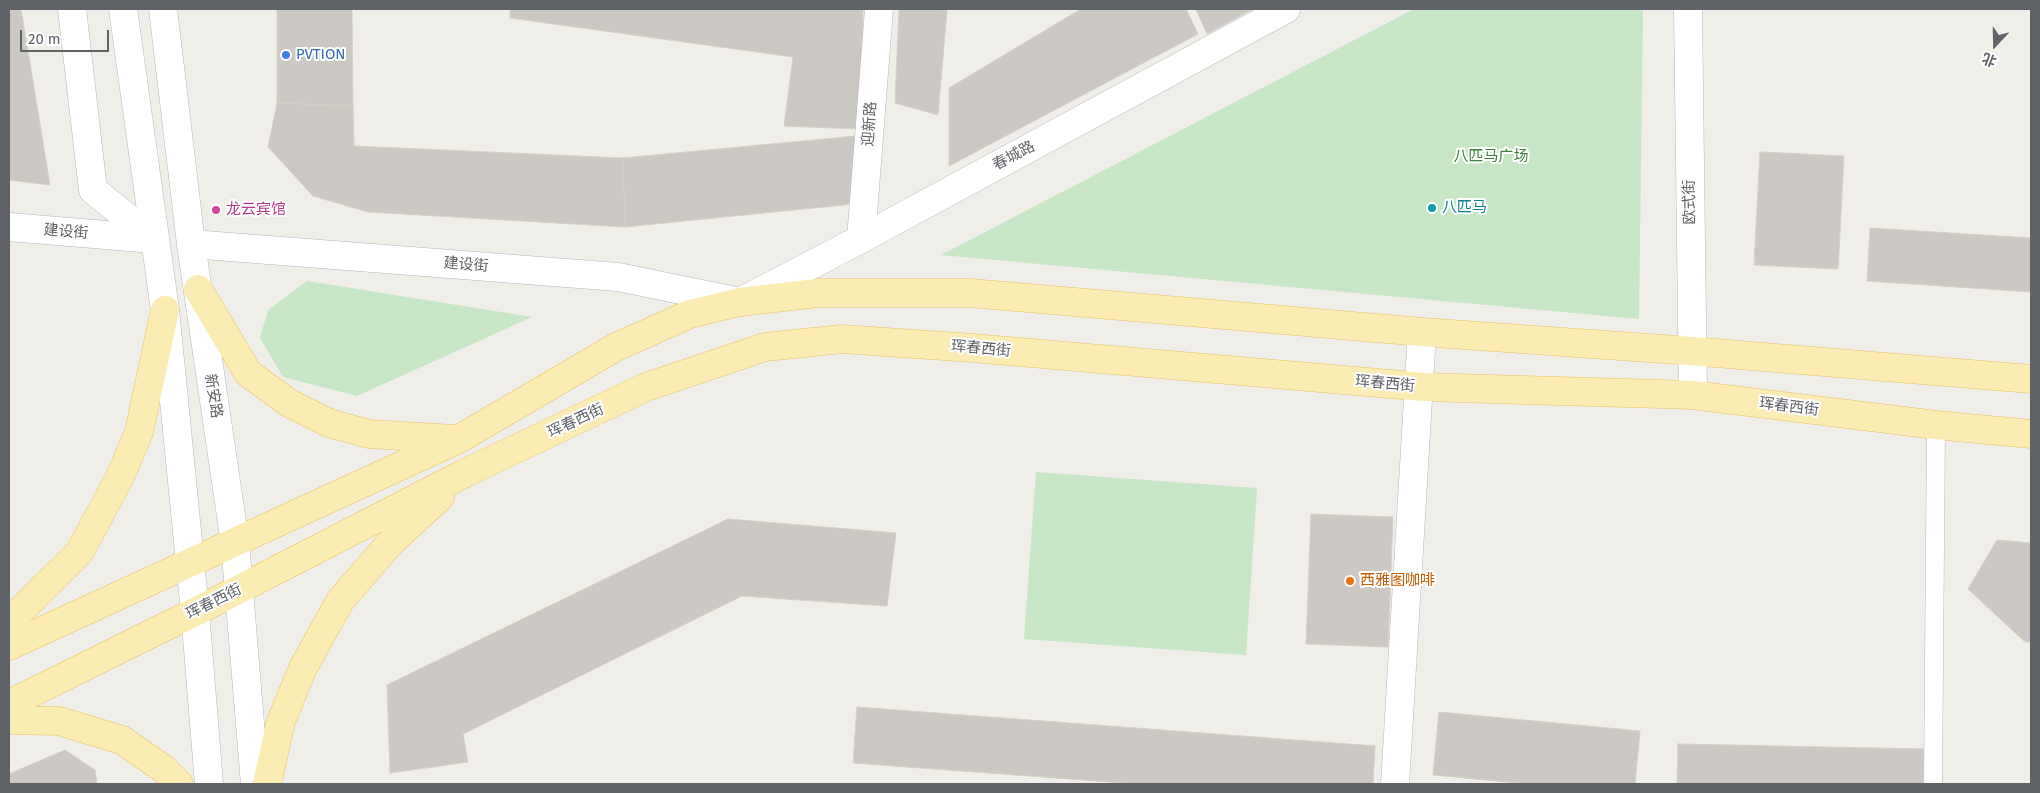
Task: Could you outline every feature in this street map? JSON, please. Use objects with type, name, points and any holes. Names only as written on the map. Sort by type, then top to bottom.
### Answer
[{"type":"main road","points":[[198,289],[248,373],[289,404],[329,423],[369,434],[458,439]]},
{"type":"main road","points":[[9,646],[458,439],[616,347],[690,314],[740,302],[818,292],[970,293],[1422,332],[1691,351],[2031,379]]},
{"type":"main road","points":[[9,622],[79,553],[121,475],[139,432],[164,310]]},
{"type":"main road","name":"珲春西街","points":[[9,704],[195,612],[465,473],[646,388],[765,347],[842,339],[973,348],[1419,386],[1693,395],[1936,426],[2031,434]]},
{"type":"main road","points":[[266,784],[281,722],[303,668],[340,602],[390,543],[465,473]]},
{"type":"main road","points":[[9,720],[58,721],[122,740],[165,770],[179,784]]},
{"type":"street","points":[[72,9],[93,190],[154,239]]},
{"type":"street","points":[[124,9],[164,310],[195,612],[208,784]]},
{"type":"street","name":"新安路","points":[[163,9],[191,244],[235,543],[254,784]]},
{"type":"street","name":"迎新路","points":[[861,239],[879,9]]},
{"type":"street","name":"春城路","points":[[740,302],[861,239],[1286,9]]},
{"type":"street","name":"欧式街","points":[[1688,9],[1693,395]]},
{"type":"street","name":"建设街","points":[[9,227],[154,239]]},
{"type":"street","name":"建设街","points":[[191,244],[618,277],[740,302]]},
{"type":"street","points":[[1394,784],[1422,332]]},
{"type":"lane","points":[[1933,784],[1936,426]]},
{"type":"green space","name":"八匹马广场","points":[[1414,9],[1643,9],[1639,319],[941,255]]},
{"type":"green space","points":[[307,281],[532,317],[357,396],[283,377],[260,338],[268,310]]},
{"type":"green space","points":[[1036,472],[1257,488],[1246,655],[1024,639]]},
{"type":"building","points":[[9,9],[21,9],[50,185],[9,180]]},
{"type":"building","points":[[277,9],[352,9],[353,106],[277,103]]},
{"type":"building","points":[[510,9],[863,9],[860,129],[784,126],[793,57],[510,18]]},
{"type":"building","points":[[899,9],[947,10],[938,115],[895,103]]},
{"type":"building","points":[[1081,9],[1186,9],[1198,34],[949,166],[949,88]]},
{"type":"building","points":[[1196,9],[1253,9],[1207,34]]},
{"type":"building","points":[[277,103],[353,106],[354,146],[623,158],[625,227],[368,212],[313,196],[268,147]]},
{"type":"building","points":[[856,136],[853,204],[625,227],[623,158]]},
{"type":"building","points":[[1760,152],[1844,156],[1838,269],[1754,265]]},
{"type":"building","points":[[1870,228],[2031,238],[2031,292],[1867,281]]},
{"type":"building","name":"西雅图咖啡","points":[[1311,514],[1393,517],[1388,647],[1306,644]]},
{"type":"building","points":[[728,519],[896,533],[887,606],[742,596],[463,734],[468,762],[390,773],[387,685]]},
{"type":"building","points":[[1997,540],[2031,543],[2031,642],[2025,642],[1968,589]]},
{"type":"building","points":[[857,707],[1375,746],[1373,784],[1137,784],[853,763]]},
{"type":"building","points":[[1439,712],[1640,731],[1635,784],[1529,784],[1433,775]]},
{"type":"building","points":[[1678,744],[1924,749],[1923,784],[1677,784]]},
{"type":"building","points":[[65,750],[95,770],[97,784],[9,784],[9,774]]},
{"type":"place","name":"PVTION","points":[[286,55]]},
{"type":"place","name":"八匹马","points":[[1432,208]]},
{"type":"place","name":"龙云宾馆","points":[[216,210]]},
{"type":"place","name":"西雅图咖啡","points":[[1350,581]]}]
